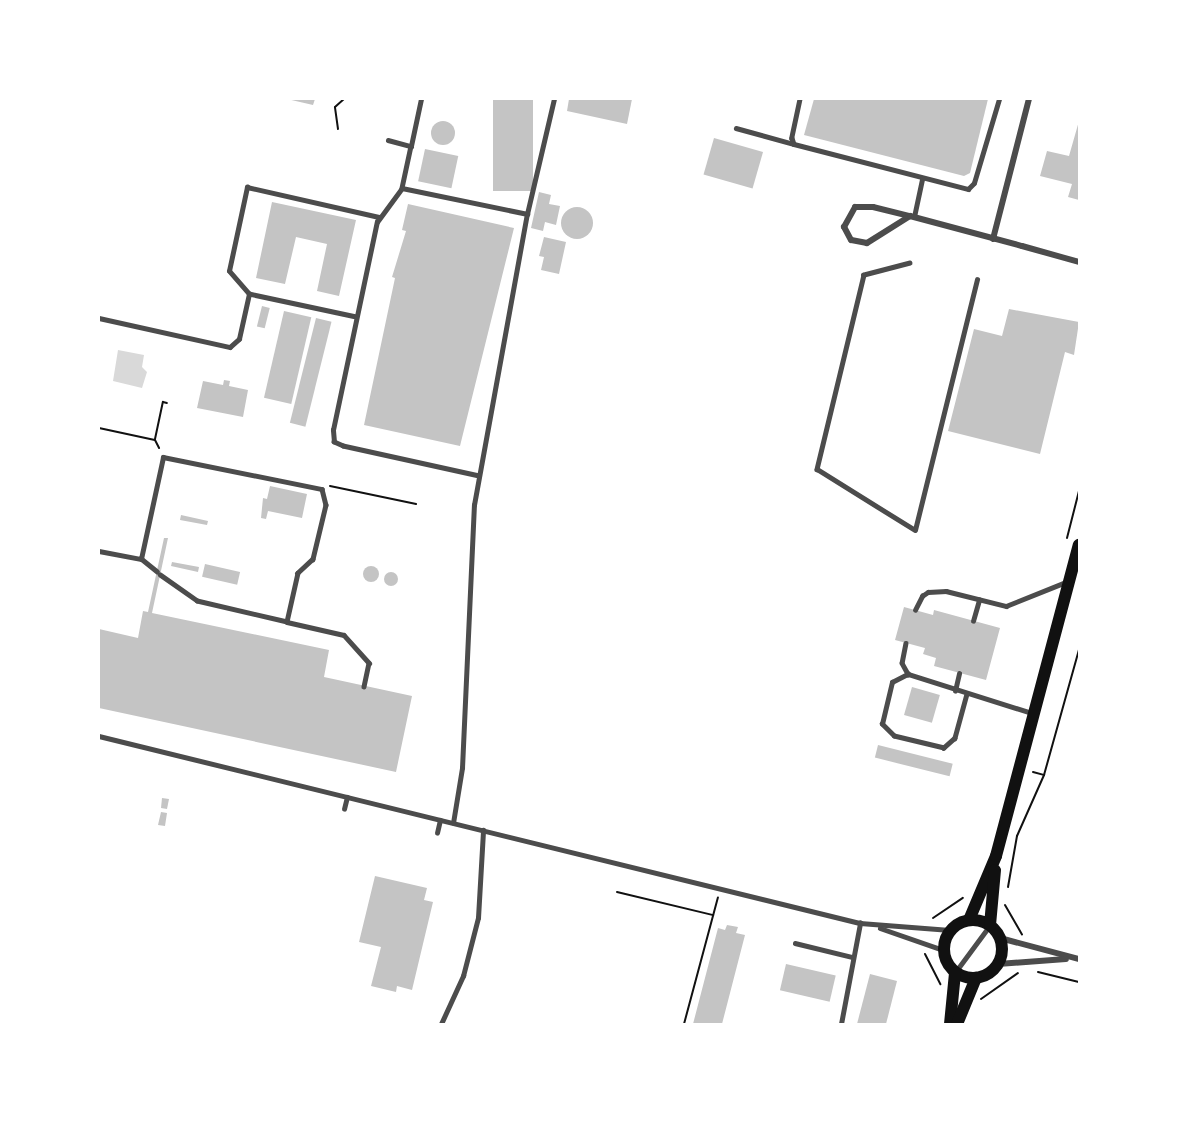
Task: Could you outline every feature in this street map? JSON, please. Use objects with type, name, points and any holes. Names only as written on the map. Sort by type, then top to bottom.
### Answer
[{"type":"main road","points":[[950,1024],[955,973],[944,950],[950,930],[969,920],[996,856],[1072,585],[1079,544]]},
{"type":"main road","points":[[990,925],[996,856]]},
{"type":"main road","points":[[957,1024],[976,978],[998,964],[1000,938],[990,925],[969,920]]},
{"type":"main road","points":[[955,973],[976,978]]},
{"type":"street","points":[[993,239],[1029,99]]},
{"type":"street","points":[[912,217],[867,243],[851,240],[844,227],[849,213],[864,206],[912,217],[1079,262]]},
{"type":"street","points":[[1000,938],[1076,959]]},
{"type":"street","points":[[998,964],[1076,959]]},
{"type":"lane","points":[[421,99],[402,188],[379,217],[333,430],[334,442],[479,476]]},
{"type":"lane","points":[[453,823],[462,768],[474,505],[527,214],[554,99]]},
{"type":"lane","points":[[794,144],[792,138],[800,99]]},
{"type":"lane","points":[[736,128],[960,189],[968,189],[974,183],[999,99]]},
{"type":"lane","points":[[388,140],[411,146]]},
{"type":"lane","points":[[912,217],[922,179]]},
{"type":"lane","points":[[356,317],[249,294],[229,271],[247,187],[379,217]]},
{"type":"lane","points":[[402,188],[527,214]]},
{"type":"lane","points":[[910,263],[864,275],[817,469],[915,530],[977,280]]},
{"type":"lane","points":[[99,318],[230,347],[239,339],[249,294]]},
{"type":"lane","points":[[141,559],[163,457],[322,489],[326,505],[313,559],[298,573],[287,622]]},
{"type":"lane","points":[[99,550],[141,559],[197,602],[344,635],[369,663],[364,686]]},
{"type":"lane","points":[[915,610],[922,596],[928,592],[946,591],[978,600],[1013,604],[1072,585]]},
{"type":"lane","points":[[973,621],[978,600]]},
{"type":"lane","points":[[906,643],[902,663],[908,674],[955,691],[1035,713]]},
{"type":"lane","points":[[955,691],[959,673]]},
{"type":"lane","points":[[908,674],[892,682],[882,719],[884,729],[894,736],[937,749],[948,746],[955,738],[967,694]]},
{"type":"lane","points":[[99,736],[875,926],[944,950]]},
{"type":"lane","points":[[344,809],[347,797]]},
{"type":"lane","points":[[437,833],[440,820]]},
{"type":"lane","points":[[441,1024],[463,976],[478,918],[483,830]]},
{"type":"lane","points":[[841,1024],[854,970],[852,957],[860,923]]},
{"type":"lane","points":[[955,973],[990,925]]},
{"type":"lane","points":[[875,926],[950,930]]},
{"type":"lane","points":[[795,943],[852,957]]},
{"type":"path","points":[[338,129],[335,107],[344,99]]},
{"type":"path","points":[[163,457],[155,440],[163,402],[167,403]]},
{"type":"path","points":[[99,428],[155,440]]},
{"type":"path","points":[[322,489],[331,486],[416,504]]},
{"type":"path","points":[[1025,939],[1005,904],[1017,836],[1044,775],[1079,650]]},
{"type":"path","points":[[617,892],[713,915]]},
{"type":"path","points":[[930,920],[968,895]]},
{"type":"path","points":[[684,1024],[718,897]]},
{"type":"path","points":[[923,949],[941,985]]},
{"type":"path","points":[[979,1003],[1021,971]]},
{"type":"path","points":[[1029,971],[1079,982]]},
{"type":"shaded area","points":[[118,350],[144,355],[142,367],[147,372],[142,388],[113,381]]},
{"type":"building","points":[[287,99],[315,99],[313,105]]},
{"type":"building","points":[[493,99],[533,99],[533,191],[493,191]]},
{"type":"building","points":[[569,99],[632,99],[627,124],[567,111]]},
{"type":"building","points":[[814,99],[988,99],[970,173],[964,176],[804,135]]},
{"type":"building","points":[[443,121],[448,122],[454,128],[454,138],[448,144],[443,145],[438,144],[432,138],[431,133],[432,128],[438,122]]},
{"type":"building","points":[[1079,121],[1079,200],[1068,197],[1072,184],[1040,176],[1047,151],[1069,156]]},
{"type":"building","points":[[714,138],[763,152],[753,189],[704,175]]},
{"type":"building","points":[[425,149],[458,156],[451,188],[418,181]]},
{"type":"building","points":[[539,192],[551,195],[549,204],[560,206],[556,225],[545,222],[543,231],[531,228]]},
{"type":"building","points":[[272,202],[356,220],[339,296],[317,291],[327,244],[296,237],[285,284],[256,278]]},
{"type":"building","points":[[408,204],[514,228],[460,446],[364,425],[395,278],[392,277],[406,231],[402,230]]},
{"type":"building","points":[[577,207],[589,211],[593,223],[589,235],[577,239],[565,235],[561,223],[565,211]]},
{"type":"building","points":[[544,237],[566,242],[559,274],[541,270],[544,257],[539,256]]},
{"type":"building","points":[[262,306],[270,308],[265,328],[257,326]]},
{"type":"building","points":[[1009,309],[1079,322],[1074,355],[1065,352],[1040,454],[948,431],[974,329],[1002,336]]},
{"type":"building","points":[[284,311],[311,317],[291,404],[264,398]]},
{"type":"building","points":[[316,318],[332,322],[305,427],[290,423]]},
{"type":"building","points":[[224,380],[230,381],[229,386],[248,390],[243,417],[197,408],[203,381],[223,385]]},
{"type":"building","points":[[270,486],[307,494],[302,518],[268,511],[266,519],[261,518],[263,498],[267,499]]},
{"type":"building","points":[[181,515],[208,521],[207,525],[180,520]]},
{"type":"building","points":[[164,538],[168,538],[152,613],[329,650],[324,677],[412,696],[396,772],[99,708],[99,629],[138,638],[143,611],[148,612]]},
{"type":"building","points":[[172,562],[199,567],[198,572],[171,566]]},
{"type":"building","points":[[205,564],[240,572],[237,585],[202,577]]},
{"type":"building","points":[[371,566],[377,568],[379,574],[377,580],[371,582],[365,580],[363,574],[365,568]]},
{"type":"building","points":[[391,572],[396,574],[398,579],[396,584],[391,586],[386,584],[384,579],[386,574]]},
{"type":"building","points":[[904,607],[933,615],[934,610],[1000,628],[986,680],[934,666],[936,658],[923,654],[925,648],[895,640]]},
{"type":"building","points":[[912,687],[940,695],[932,723],[904,715]]},
{"type":"building","points":[[878,745],[953,764],[950,776],[875,758]]},
{"type":"building","points":[[162,798],[169,799],[167,809],[161,808]]},
{"type":"building","points":[[161,812],[167,813],[165,826],[158,825]]},
{"type":"building","points":[[375,876],[427,888],[424,900],[433,902],[412,990],[397,986],[396,992],[371,986],[381,947],[359,942]]},
{"type":"building","points":[[727,925],[738,927],[736,933],[745,935],[722,1024],[693,1024],[718,928],[725,930]]},
{"type":"building","points":[[786,964],[836,975],[830,1002],[780,990]]},
{"type":"building","points":[[870,974],[897,981],[886,1024],[857,1024]]}]
